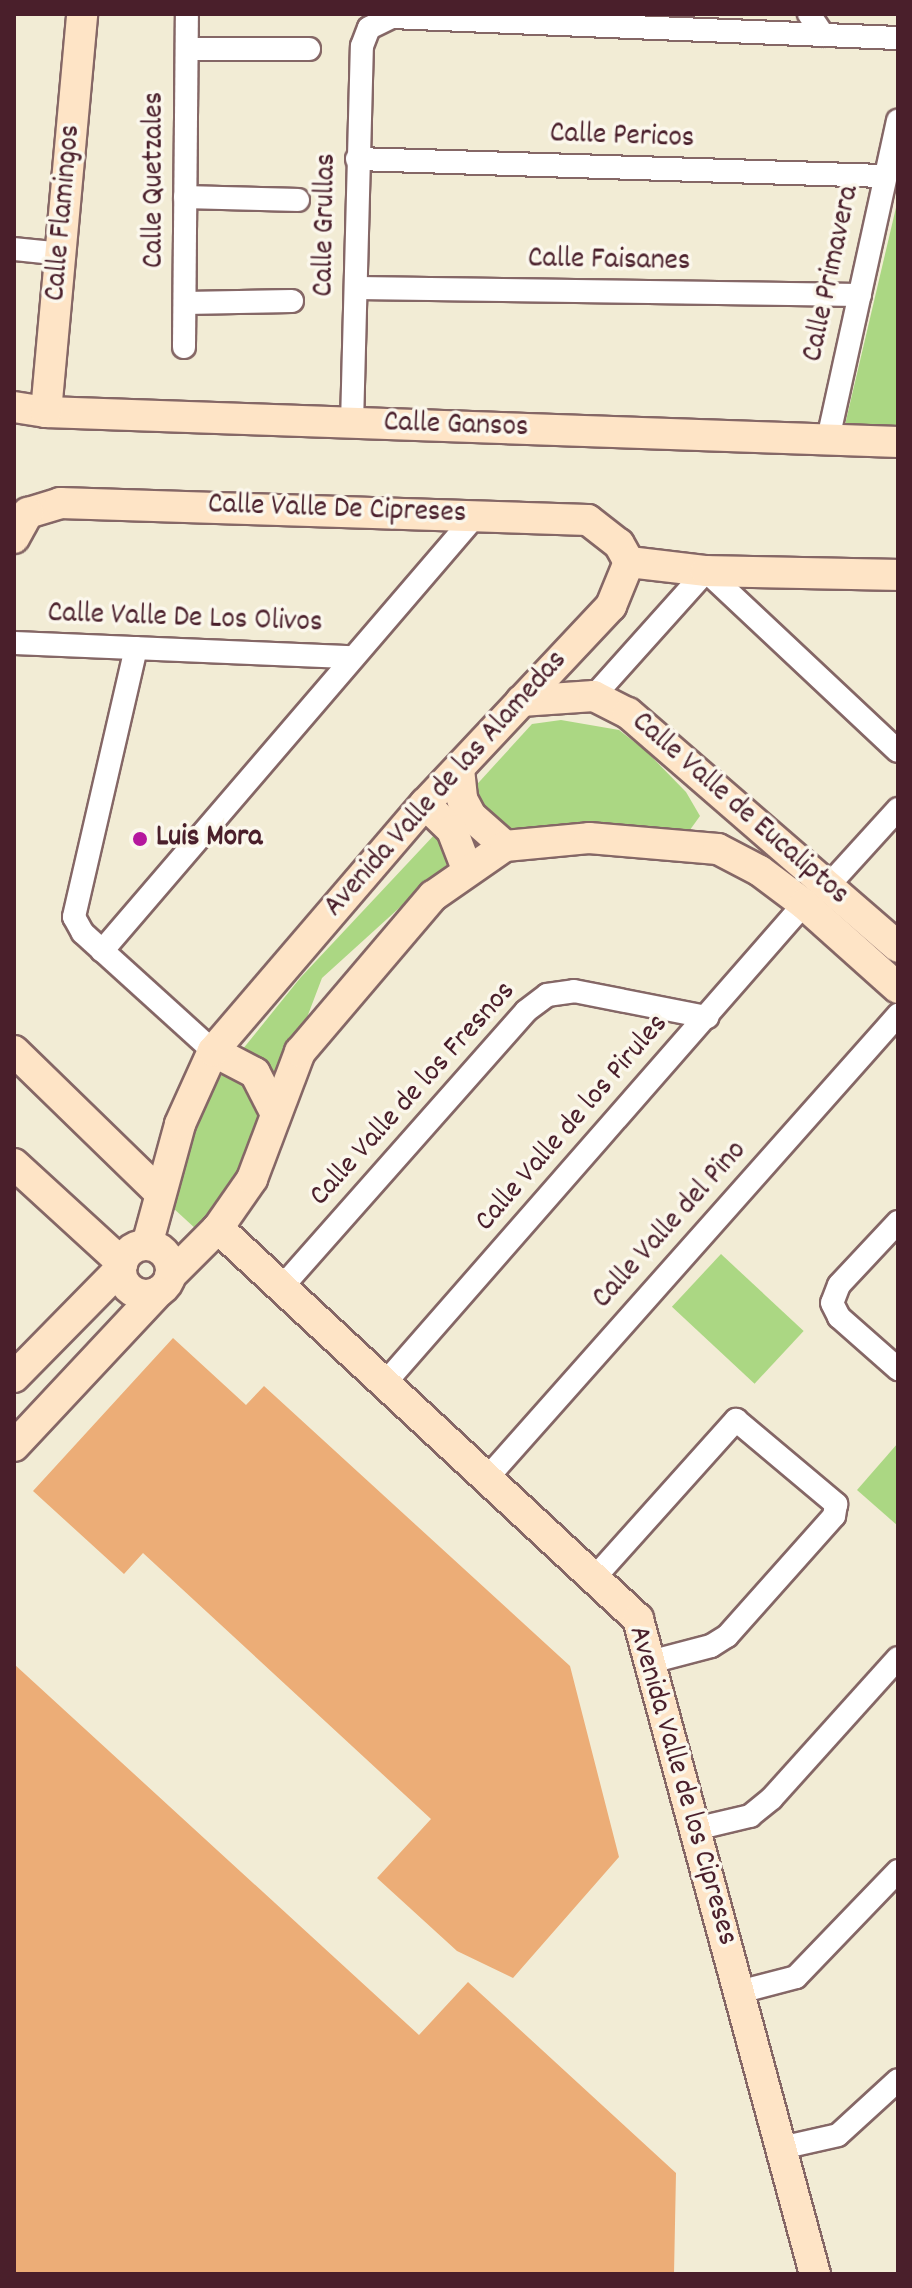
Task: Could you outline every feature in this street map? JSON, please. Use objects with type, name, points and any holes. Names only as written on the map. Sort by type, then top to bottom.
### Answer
[{"type":"street","name":"Calle Flamingos","points":[[46,412],[82,14]]},
{"type":"street","name":"Calle Quetzales","points":[[184,347],[187,14]]},
{"type":"street","points":[[809,14],[823,35]]},
{"type":"street","name":"Calle Grullas","points":[[352,424],[362,46],[369,28],[392,17],[485,18]]},
{"type":"street","points":[[485,18],[637,22],[898,38]]},
{"type":"street","points":[[187,49],[309,49]]},
{"type":"street","name":"Calle Primavera","points":[[828,439],[898,121]]},
{"type":"street","name":"Calle Pericos","points":[[357,159],[884,176]]},
{"type":"street","points":[[185,197],[298,200]]},
{"type":"street","points":[[14,249],[62,254]]},
{"type":"street","name":"Calle Faisanes","points":[[357,288],[860,295]]},
{"type":"street","points":[[185,303],[292,301]]},
{"type":"street","name":"Calle Gansos","points":[[14,407],[46,412],[898,442]]},
{"type":"street","name":"Calle Valle De Cipreses","points":[[19,517],[60,503],[477,514],[588,520],[619,544],[629,562]]},
{"type":"street","name":"Calle Valle De Los Olivos","points":[[102,951],[477,514]]},
{"type":"street","points":[[629,562],[706,571],[898,575]]},
{"type":"street","name":"Avenida Valle de las Alamedas","points":[[147,1245],[158,1191],[194,1087],[213,1051],[425,804],[611,606],[629,562]]},
{"type":"street","points":[[521,701],[594,696],[706,571]]},
{"type":"street","points":[[706,571],[898,751]]},
{"type":"street","name":"Calle Valle De Los Olivos","points":[[14,643],[353,657]]},
{"type":"street","points":[[136,648],[74,917],[102,951],[213,1051],[255,1073],[275,1112]]},
{"type":"street","name":"Calle Valle de Eucaliptos","points":[[594,696],[638,721],[749,817],[898,988]]},
{"type":"street","points":[[14,1446],[218,1228],[252,1179],[300,1052],[433,896],[467,869],[505,846],[471,816],[462,799],[459,769]]},
{"type":"street","points":[[425,804],[452,830],[467,869]]},
{"type":"street","name":"Calle Valle de los Pirules","points":[[385,1383],[816,895],[898,809]]},
{"type":"street","points":[[718,849],[749,817]]},
{"type":"street","name":"Calle Valle de Eucaliptos","points":[[505,846],[589,838],[718,849],[816,895],[898,947]]},
{"type":"street","name":"Calle Valle de los Fresnos","points":[[282,1287],[526,1011],[547,995],[574,991],[707,1017]]},
{"type":"street","name":"Calle Valle del Pino","points":[[488,1477],[898,1015]]},
{"type":"street","points":[[14,1051],[158,1191]]},
{"type":"street","points":[[14,1164],[121,1265],[129,1289],[144,1295],[164,1284]]},
{"type":"street","points":[[898,1222],[839,1285],[832,1303],[839,1317],[898,1369]]},
{"type":"street","name":"Avenida Valle de los Cipreses","points":[[218,1228],[596,1576],[638,1619],[815,2274]]},
{"type":"street","points":[[14,1377],[121,1265],[131,1249],[147,1245],[166,1255],[164,1284]]},
{"type":"street","points":[[596,1576],[736,1420],[836,1504],[834,1516],[727,1636],[711,1646],[650,1662]]},
{"type":"street","points":[[695,1829],[750,1816],[772,1798],[898,1658]]},
{"type":"street","points":[[739,1992],[796,1977],[898,1871]]},
{"type":"street","points":[[781,2148],[838,2135],[898,2080]]},
{"type":"green space","points":[[898,199],[898,430],[844,429]]},
{"type":"green space","points":[[561,720],[619,730],[646,751],[686,792],[700,816],[687,834],[497,837],[470,792],[532,724]]},
{"type":"green space","points":[[436,833],[451,861],[322,978],[256,1152],[197,1230],[172,1207],[204,1097],[301,977]]},
{"type":"green space","points":[[721,1254],[804,1331],[755,1384],[672,1307]]},
{"type":"green space","points":[[898,1443],[898,1526],[857,1490]]},
{"type":"building","points":[[173,1338],[246,1405],[264,1386],[570,1666],[619,1857],[513,1978],[457,1951],[377,1878],[431,1819],[143,1553],[124,1574],[33,1491]]},
{"type":"building","points":[[14,1664],[419,2035],[468,1982],[676,2173],[674,2274],[14,2274]]},
{"type":"place","name":"Luis Mora","points":[[140,839]]}]
